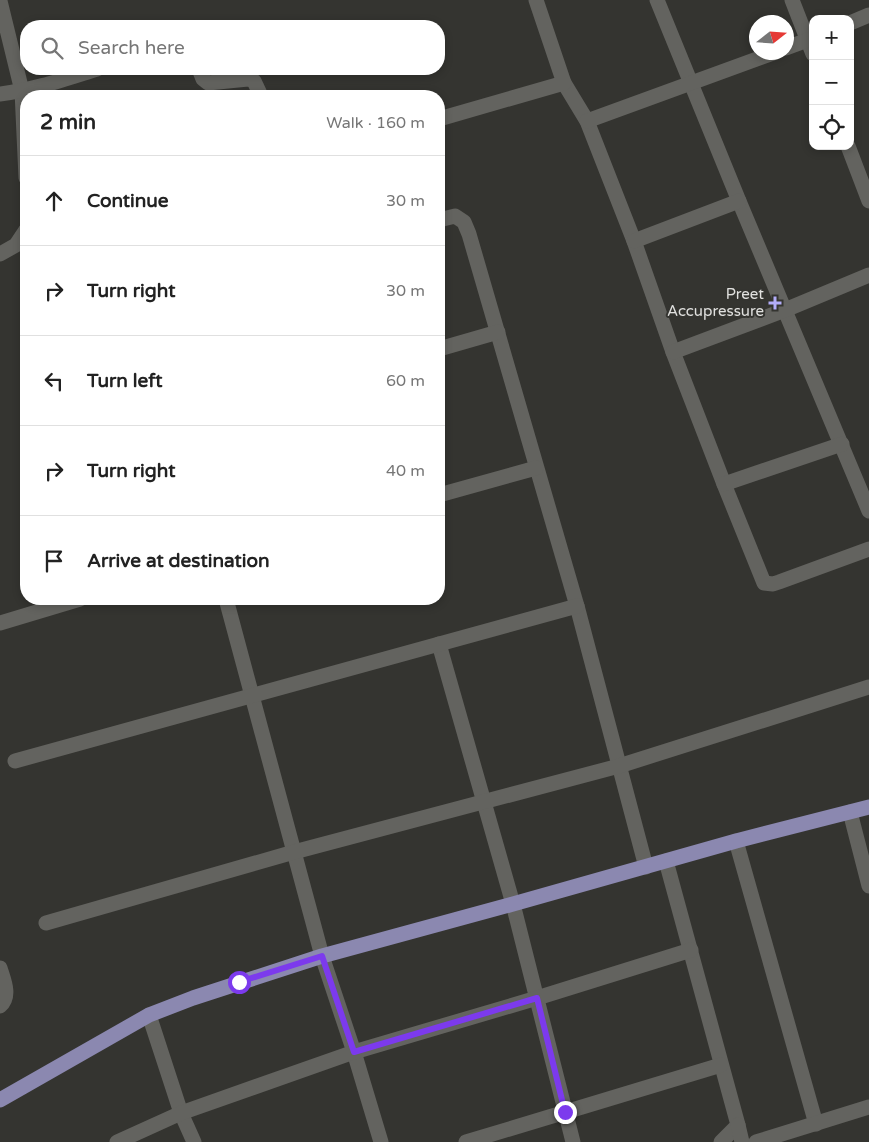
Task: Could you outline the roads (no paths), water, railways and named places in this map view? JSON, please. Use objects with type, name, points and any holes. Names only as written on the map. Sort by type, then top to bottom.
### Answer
[{"type":"main road","points":[[0,1100],[149,1015],[202,995],[322,956],[736,840],[869,807]]},
{"type":"street","points":[[536,0],[564,83],[587,121],[634,241],[673,352],[764,583],[773,584],[780,582],[869,549]]},
{"type":"street","points":[[657,0],[738,201],[869,511]]},
{"type":"street","points":[[792,0],[809,39]]},
{"type":"street","points":[[0,1],[22,90]]},
{"type":"street","points":[[854,21],[869,15]]},
{"type":"street","points":[[794,47],[809,44]]},
{"type":"street","points":[[587,121],[755,60]]},
{"type":"street","points":[[25,90],[77,75]]},
{"type":"street","points":[[201,75],[208,83],[248,79],[254,81],[258,90]]},
{"type":"street","points":[[445,117],[564,83]]},
{"type":"street","points":[[0,94],[20,91]]},
{"type":"street","points":[[850,150],[869,201]]},
{"type":"street","points":[[634,241],[738,201]]},
{"type":"street","points":[[445,218],[455,216],[464,222],[469,234],[577,606],[646,866]]},
{"type":"street","points":[[0,254],[16,244],[20,238]]},
{"type":"street","points":[[673,352],[785,310],[869,275]]},
{"type":"street","points":[[445,347],[498,332]]},
{"type":"street","points":[[724,484],[842,444]]},
{"type":"street","points":[[445,493],[536,468]]},
{"type":"street","points":[[0,623],[60,605]]},
{"type":"street","points":[[228,605],[322,956],[381,1142]]},
{"type":"street","points":[[15,761],[577,606]]},
{"type":"street","points":[[439,644],[512,904],[573,1142]]},
{"type":"street","points":[[46,923],[294,852],[619,766],[869,687]]},
{"type":"street","points":[[850,812],[869,886]]},
{"type":"street","points":[[736,840],[816,1124]]},
{"type":"street","points":[[666,861],[742,1142]]},
{"type":"street","points":[[117,1142],[181,1113],[354,1052],[691,950]]},
{"type":"street","points":[[0,968],[7,994],[3,1004],[0,1006]]},
{"type":"street","points":[[149,1015],[181,1113],[194,1142]]},
{"type":"street","points":[[466,1142],[720,1064]]},
{"type":"street","points":[[756,1142],[869,1106]]},
{"type":"street","points":[[721,1142],[738,1125]]},
{"type":"place","name":"Preet Accupressure","points":[[775,303]]}]
